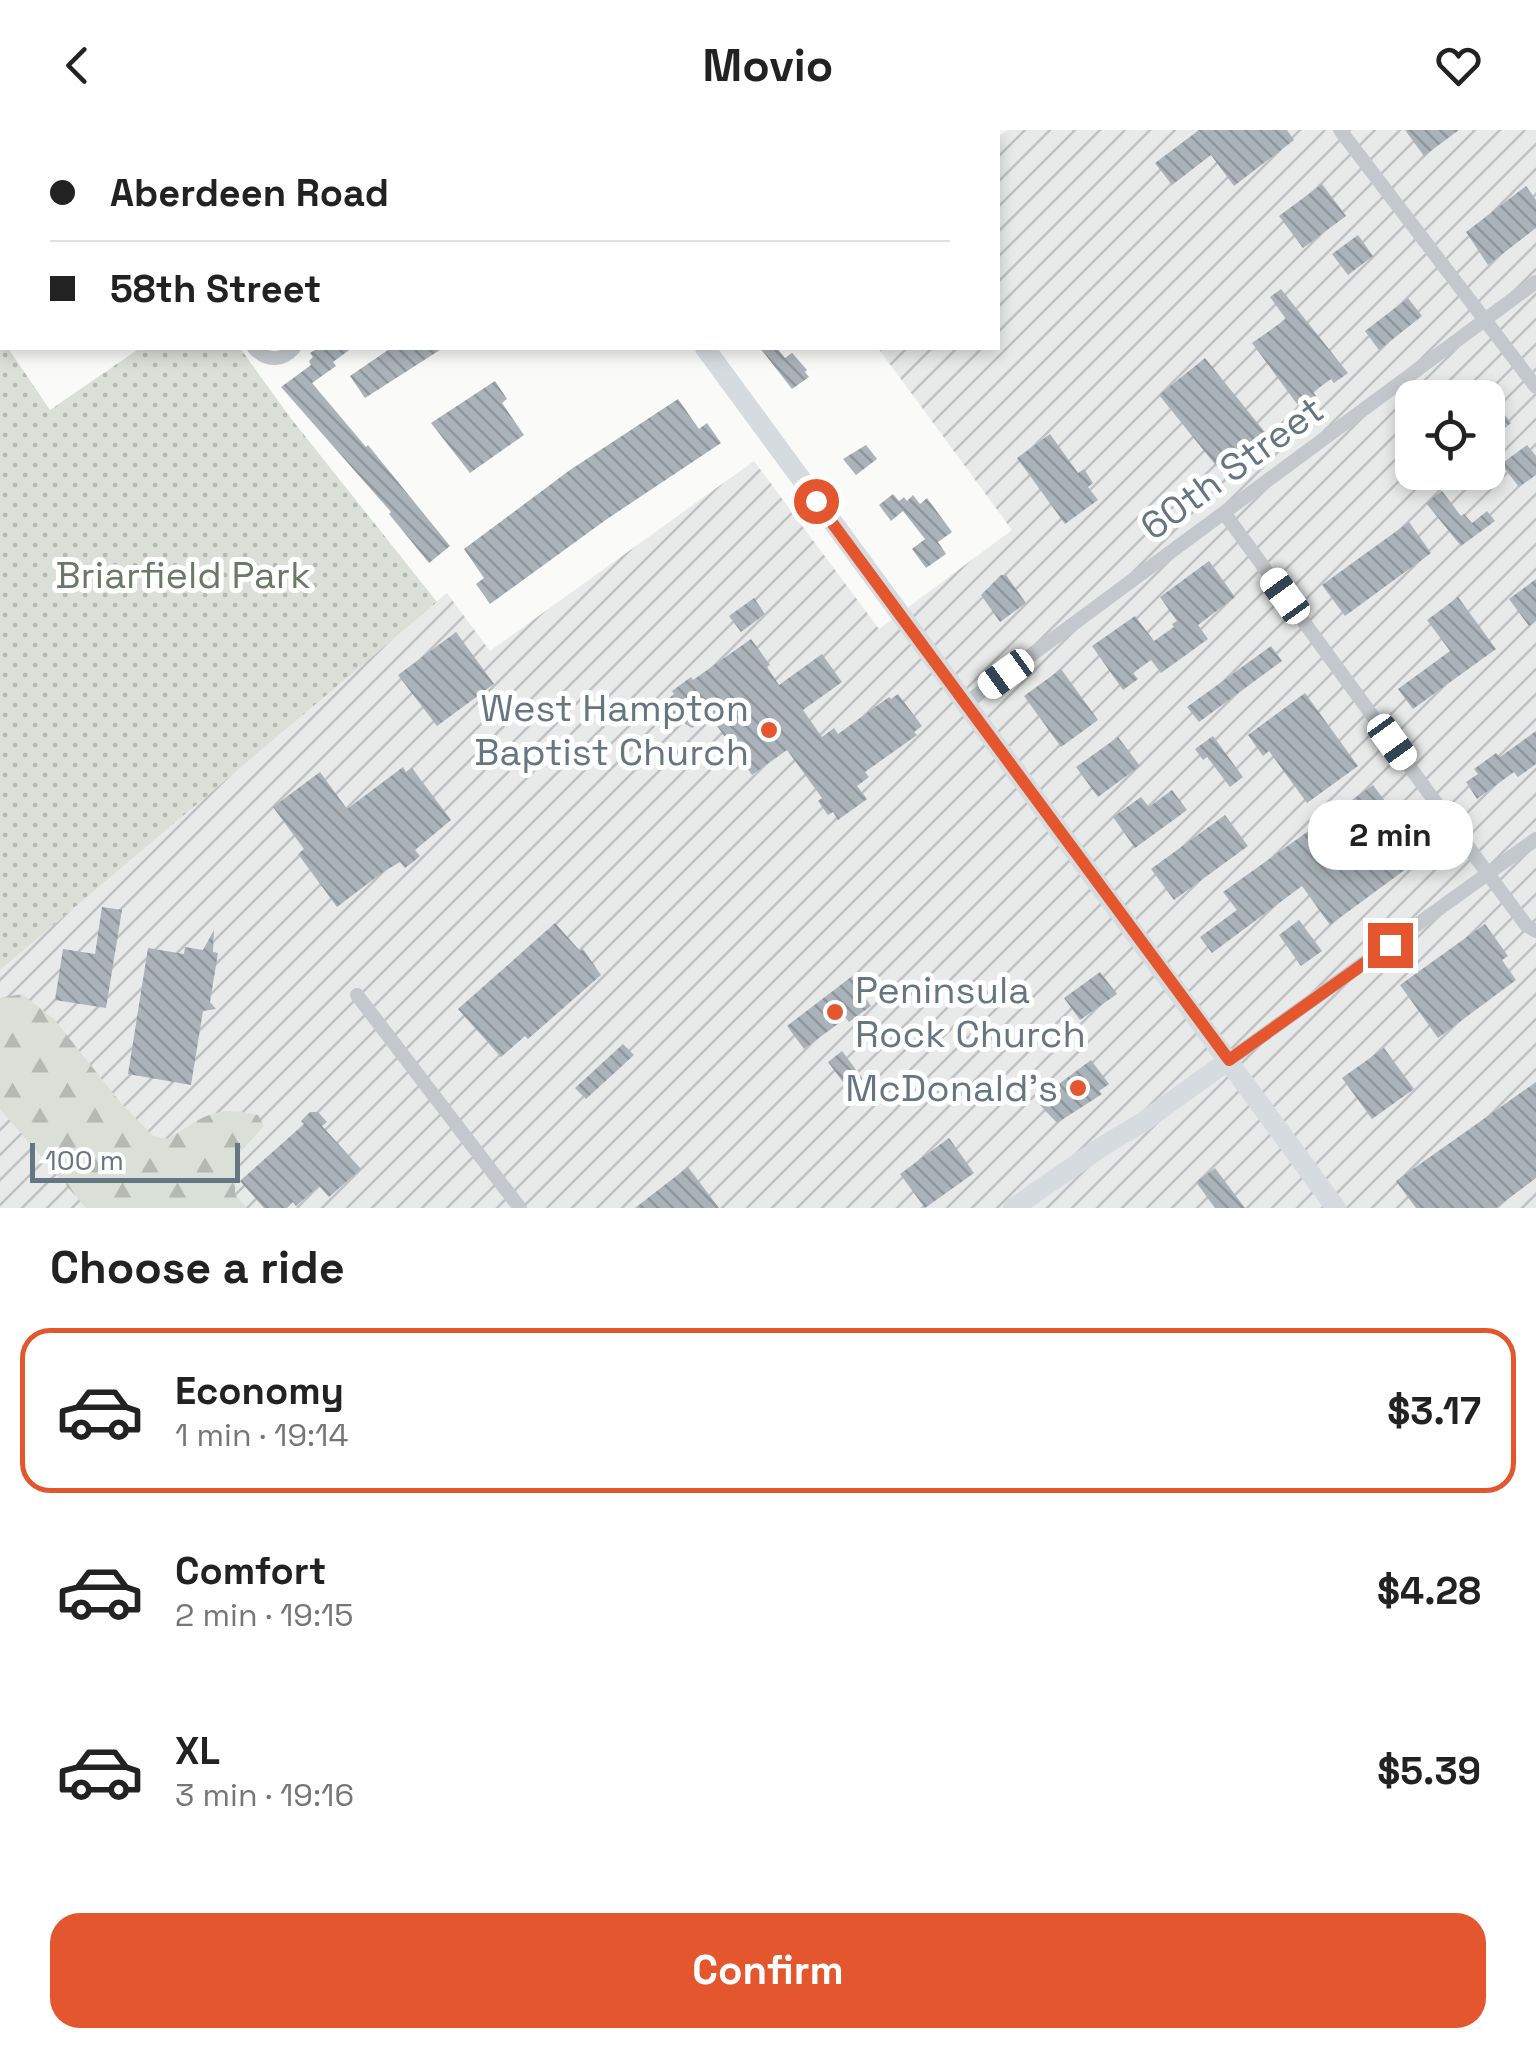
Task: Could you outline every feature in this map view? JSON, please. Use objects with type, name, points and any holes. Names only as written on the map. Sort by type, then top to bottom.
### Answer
[{"type":"main road","points":[[706,350],[1336,1208]]},
{"type":"main road","points":[[1013,1208],[1229,1060]]},
{"type":"street","points":[[1340,130],[1536,387]]},
{"type":"street","name":"60th Street","points":[[965,704],[1536,282]]},
{"type":"street","points":[[256,350],[276,358],[292,350]]},
{"type":"street","points":[[1225,514],[1488,874],[1526,924],[1536,931]]},
{"type":"street","points":[[1229,1060],[1536,839]]},
{"type":"street","points":[[357,995],[520,1208]]},
{"type":"shaded area","points":[[1007,130],[1536,130],[1536,1208],[0,1208],[0,970],[447,593],[490,651],[754,461],[879,629],[1012,530],[879,350],[1000,350],[1000,135]]},
{"type":"green space","name":"Briarfield Park","points":[[0,350],[9,350],[50,410],[137,350],[241,350],[437,602],[0,970]]},
{"type":"green space","points":[[22,994],[54,1019],[120,1102],[153,1136],[169,1139],[220,1112],[258,1115],[264,1126],[236,1157],[235,1195],[247,1208],[86,1208],[0,1109],[0,998]]},
{"type":"building","points":[[1199,130],[1287,130],[1294,140],[1234,186],[1211,155],[1172,185],[1155,163]]},
{"type":"building","points":[[1405,130],[1459,130],[1424,156]]},
{"type":"building","points":[[1322,184],[1346,216],[1303,248],[1279,216]]},
{"type":"building","points":[[1526,186],[1536,200],[1536,228],[1488,265],[1466,232]]},
{"type":"building","points":[[1358,235],[1373,256],[1348,275],[1332,254]]},
{"type":"building","points":[[1281,289],[1348,373],[1313,392],[1316,396],[1307,403],[1304,399],[1297,404],[1252,343],[1286,319],[1270,297]]},
{"type":"building","points":[[1408,298],[1422,316],[1379,350],[1365,331]]},
{"type":"building","points":[[349,350],[333,362],[336,366],[312,383],[450,546],[429,563],[391,512],[281,387],[311,365],[310,353]]},
{"type":"building","points":[[388,350],[440,350],[365,398],[350,376]]},
{"type":"building","points":[[762,350],[779,350],[785,358],[792,353],[807,370],[809,377],[792,389]]},
{"type":"building","points":[[1205,358],[1268,436],[1222,473],[1159,395]]},
{"type":"building","points":[[495,381],[507,399],[502,403],[524,435],[470,473],[431,423]]},
{"type":"building","points":[[678,399],[699,429],[707,423],[721,443],[490,604],[476,584],[484,578],[464,549],[570,470]]},
{"type":"building","points":[[1050,434],[1078,473],[1084,469],[1093,483],[1088,487],[1098,500],[1065,524],[1017,458]]},
{"type":"building","points":[[866,445],[877,459],[856,475],[843,459]]},
{"type":"building","points":[[1527,445],[1536,456],[1536,475],[1519,487],[1505,469],[1505,461]]},
{"type":"building","points":[[1442,491],[1461,516],[1464,514],[1472,523],[1487,511],[1495,521],[1461,546],[1426,503]]},
{"type":"building","points":[[893,494],[899,501],[904,497],[907,501],[913,495],[920,504],[927,498],[952,532],[938,542],[946,554],[926,568],[912,549],[925,539],[903,511],[891,521],[879,505]]},
{"type":"building","points":[[1409,522],[1431,553],[1345,616],[1322,585]]},
{"type":"building","points":[[1209,561],[1235,597],[1198,625],[1208,639],[1161,673],[1151,660],[1133,673],[1138,679],[1123,690],[1092,646],[1135,616],[1154,641],[1174,627],[1172,624],[1177,621],[1160,597]]},
{"type":"building","points":[[1001,575],[1006,575],[1026,603],[1000,622],[981,595]]},
{"type":"building","points":[[1536,579],[1536,621],[1529,626],[1509,599]]},
{"type":"building","points":[[1458,597],[1496,649],[1413,709],[1398,689],[1450,651],[1427,620]]},
{"type":"building","points":[[754,598],[765,614],[741,632],[729,616]]},
{"type":"building","points":[[456,632],[494,684],[437,726],[398,675]]},
{"type":"building","name":"West Hampton Baptist Church","points":[[751,639],[779,685],[822,654],[842,682],[803,710],[822,737],[834,728],[838,734],[898,694],[922,726],[914,732],[917,735],[865,772],[869,777],[857,786],[867,799],[838,820],[833,812],[828,815],[818,801],[822,798],[787,750],[752,775],[710,716],[692,728],[684,723],[677,726],[666,711],[671,705],[667,700],[674,694],[672,691]]},
{"type":"building","points":[[1271,646],[1282,661],[1199,722],[1187,707]]},
{"type":"building","points":[[1061,669],[1098,720],[1061,747],[1024,696]]},
{"type":"building","points":[[1305,693],[1358,766],[1307,803],[1269,751],[1263,756],[1248,735]]},
{"type":"building","points":[[1536,731],[1536,764],[1518,777],[1514,772],[1477,799],[1466,782],[1478,774],[1474,769],[1496,753],[1500,757]]},
{"type":"building","points":[[1213,736],[1243,777],[1230,787],[1207,757],[1203,760],[1195,749]]},
{"type":"building","points":[[1118,737],[1140,766],[1098,797],[1076,767]]},
{"type":"building","points":[[403,767],[406,772],[412,768],[451,820],[415,850],[420,856],[413,862],[405,868],[400,862],[383,872],[337,907],[298,854],[304,849],[273,807],[320,772],[347,809]]},
{"type":"building","points":[[1373,785],[1425,855],[1330,925],[1302,886],[1212,953],[1200,937],[1237,910],[1223,892]]},
{"type":"building","points":[[1172,790],[1187,810],[1135,848],[1113,817],[1141,797],[1149,807]]},
{"type":"building","points":[[1225,815],[1248,846],[1174,900],[1151,869]]},
{"type":"building","points":[[102,907],[122,910],[106,1008],[55,1000],[63,949],[95,954]]},
{"type":"building","points":[[1299,920],[1322,951],[1301,966],[1279,935]]},
{"type":"building","points":[[555,923],[580,951],[583,949],[601,975],[528,1039],[525,1036],[501,1057],[458,1009]]},
{"type":"building","points":[[1485,924],[1508,956],[1502,960],[1516,980],[1438,1038],[1400,985]]},
{"type":"building","points":[[214,930],[213,952],[218,953],[210,1002],[216,1009],[203,1011],[191,1085],[128,1074],[148,948],[184,954],[185,947],[203,950]]},
{"type":"building","points":[[1100,972],[1117,994],[1080,1020],[1064,998]]},
{"type":"building","name":"Peninsula Rock Church","points":[[851,977],[871,1006],[849,1022],[846,1018],[804,1049],[787,1026]]},
{"type":"building","points":[[623,1044],[634,1055],[586,1099],[575,1088]]},
{"type":"building","points":[[1384,1048],[1414,1089],[1372,1119],[1342,1078]]},
{"type":"building","points":[[842,1051],[863,1079],[849,1090],[828,1062]]},
{"type":"building","name":"McDonald's","points":[[1091,1060],[1109,1084],[1099,1091],[1102,1094],[1057,1123],[1040,1105],[1040,1098]]},
{"type":"building","points":[[1536,1082],[1536,1178],[1496,1208],[1416,1208],[1396,1181]]},
{"type":"building","points":[[310,1112],[318,1112],[327,1122],[322,1126],[361,1169],[329,1197],[319,1186],[296,1206],[293,1202],[287,1208],[264,1208],[240,1181],[304,1124],[301,1121]]},
{"type":"building","points":[[949,1138],[974,1173],[925,1208],[900,1174]]},
{"type":"building","points":[[688,1167],[719,1208],[635,1208],[662,1187]]},
{"type":"building","points":[[1215,1168],[1245,1208],[1215,1208],[1196,1182]]},
{"type":"place","name":"West Hampton Baptist Church","points":[[769,730]]},
{"type":"place","name":"Peninsula Rock Church","points":[[835,1012]]},
{"type":"place","name":"McDonald's","points":[[1078,1088]]},
{"type":"route","points":[[816,501],[1229,1060],[1390,945]]}]
